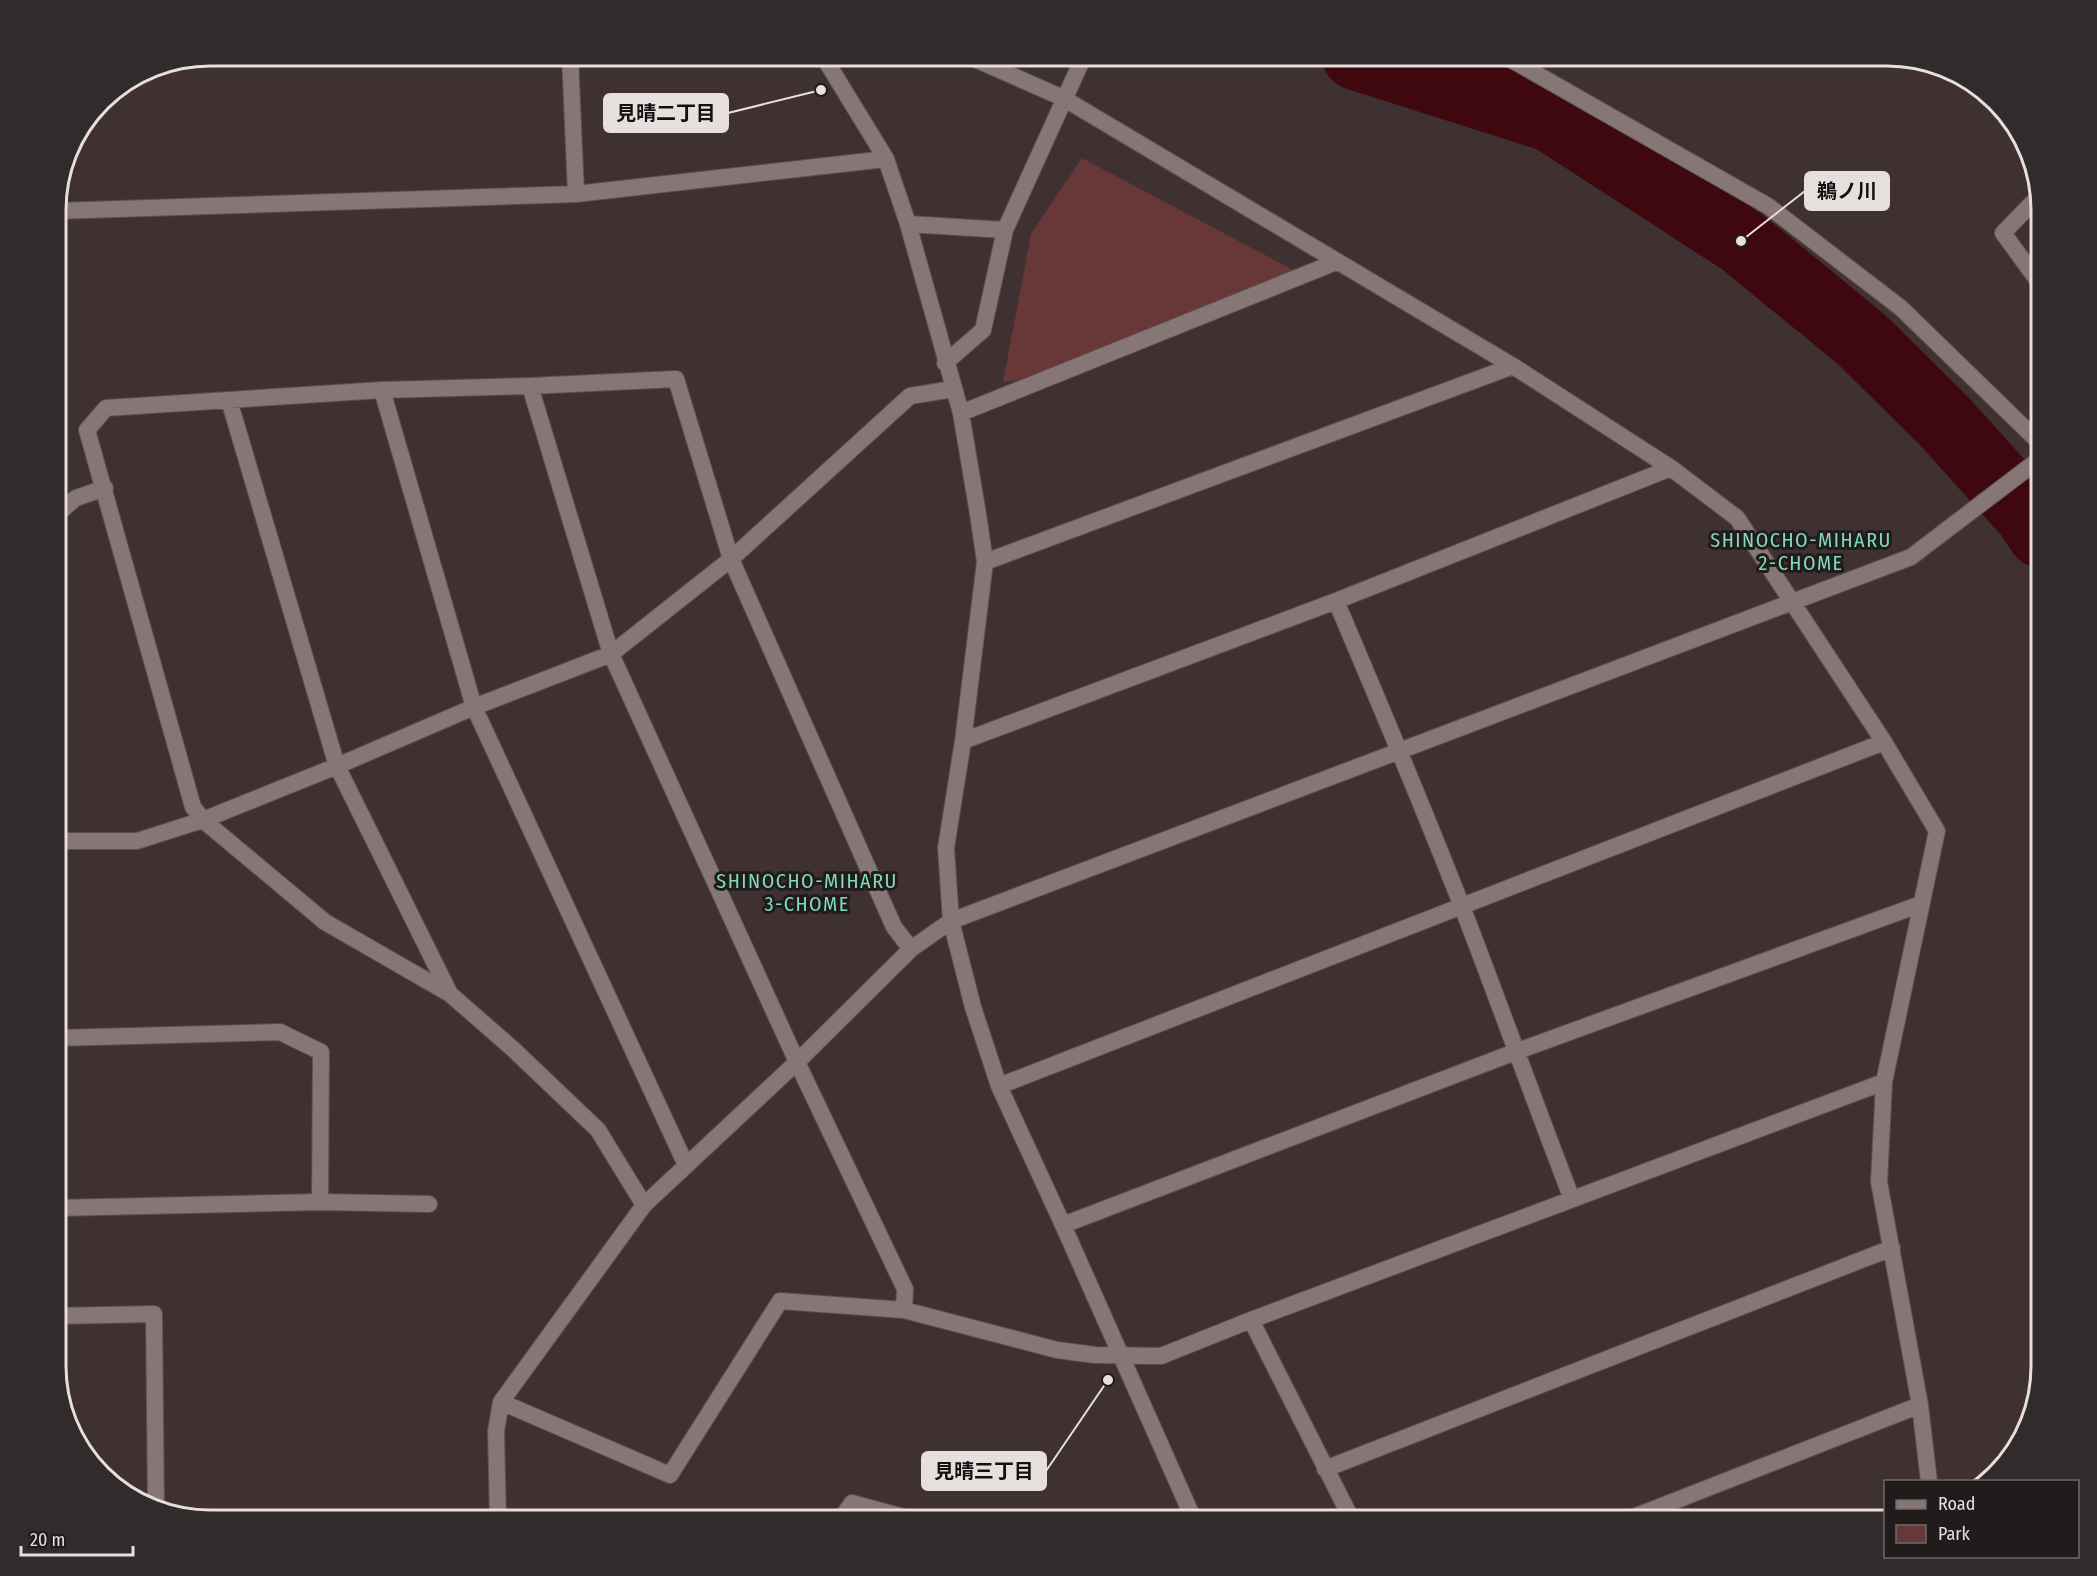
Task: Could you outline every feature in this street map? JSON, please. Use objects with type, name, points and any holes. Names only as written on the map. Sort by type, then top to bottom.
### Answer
[{"type":"street","points":[[570,66],[576,194]]},
{"type":"street","points":[[829,66],[886,159],[908,224],[945,363],[961,413],[985,562],[963,741],[946,848],[951,921],[974,1007],[999,1086],[1064,1225],[1189,1510]]},
{"type":"street","points":[[991,66],[1064,98],[1513,366],[1671,468],[1737,518],[1884,742],[1937,831],[1884,1082],[1879,1182],[1920,1405],[1929,1480]]},
{"type":"street","points":[[945,363],[983,330],[1005,230],[1079,66]]},
{"type":"street","points":[[1523,66],[1768,206],[1901,308],[2031,433]]},
{"type":"street","points":[[66,211],[576,194],[886,159]]},
{"type":"street","points":[[2031,205],[2003,233],[2031,270]]},
{"type":"street","points":[[908,224],[1005,230]]},
{"type":"street","points":[[961,413],[1336,262]]},
{"type":"street","points":[[985,562],[1513,366]]},
{"type":"street","points":[[644,1205],[598,1130],[513,1049],[450,994],[325,922],[203,820],[193,807],[87,430],[106,408],[382,390],[676,379],[731,559],[894,927],[911,949]]},
{"type":"street","points":[[530,386],[611,654],[797,1062],[905,1288],[904,1310]]},
{"type":"street","points":[[66,841],[137,841],[203,820],[474,707],[611,654],[731,559],[910,396],[953,389]]},
{"type":"street","points":[[382,390],[474,707],[686,1166]]},
{"type":"street","points":[[229,400],[337,766],[450,994]]},
{"type":"street","points":[[498,1510],[496,1431],[501,1402],[644,1205],[797,1062],[911,949],[951,921],[1911,558],[2031,466]]},
{"type":"street","points":[[963,741],[1336,601],[1671,468]]},
{"type":"street","points":[[66,506],[76,498],[105,488]]},
{"type":"street","points":[[1336,601],[1400,752],[1461,906],[1572,1198]]},
{"type":"street","points":[[999,1086],[1884,742]]},
{"type":"street","points":[[1064,1225],[1515,1052],[1922,904]]},
{"type":"street","points":[[66,1038],[280,1032],[321,1052],[320,1202]]},
{"type":"street","points":[[501,1402],[670,1475],[780,1301],[904,1310],[1057,1350],[1095,1355],[1161,1356],[1572,1198],[1884,1082]]},
{"type":"street","points":[[66,1208],[320,1202],[429,1204]]},
{"type":"street","points":[[1325,1469],[1892,1248]]},
{"type":"street","points":[[66,1317],[154,1314],[156,1499]]},
{"type":"street","points":[[1251,1320],[1346,1510]]},
{"type":"street","points":[[1654,1510],[1920,1405]]},
{"type":"street","points":[[847,1510],[852,1503],[876,1510]]},
{"type":"green space","points":[[1082,158],[1299,273],[1018,380],[1003,382],[1031,234]]},
{"type":"waterway","points":[[1387,66],[1551,118],[1741,241],[1861,339],[1944,421],[2031,519]]},
{"type":"place","name":"見晴二丁目","points":[[821,90]]},
{"type":"place","name":"鵜ノ川","points":[[1741,241]]},
{"type":"place","name":"見晴三丁目","points":[[1108,1380]]},
{"type":"district","name":"SHINOCHO-MIHARU 2-CHOME","points":[[1801,552]]},
{"type":"district","name":"SHINOCHO-MIHARU 3-CHOME","points":[[807,892]]}]
